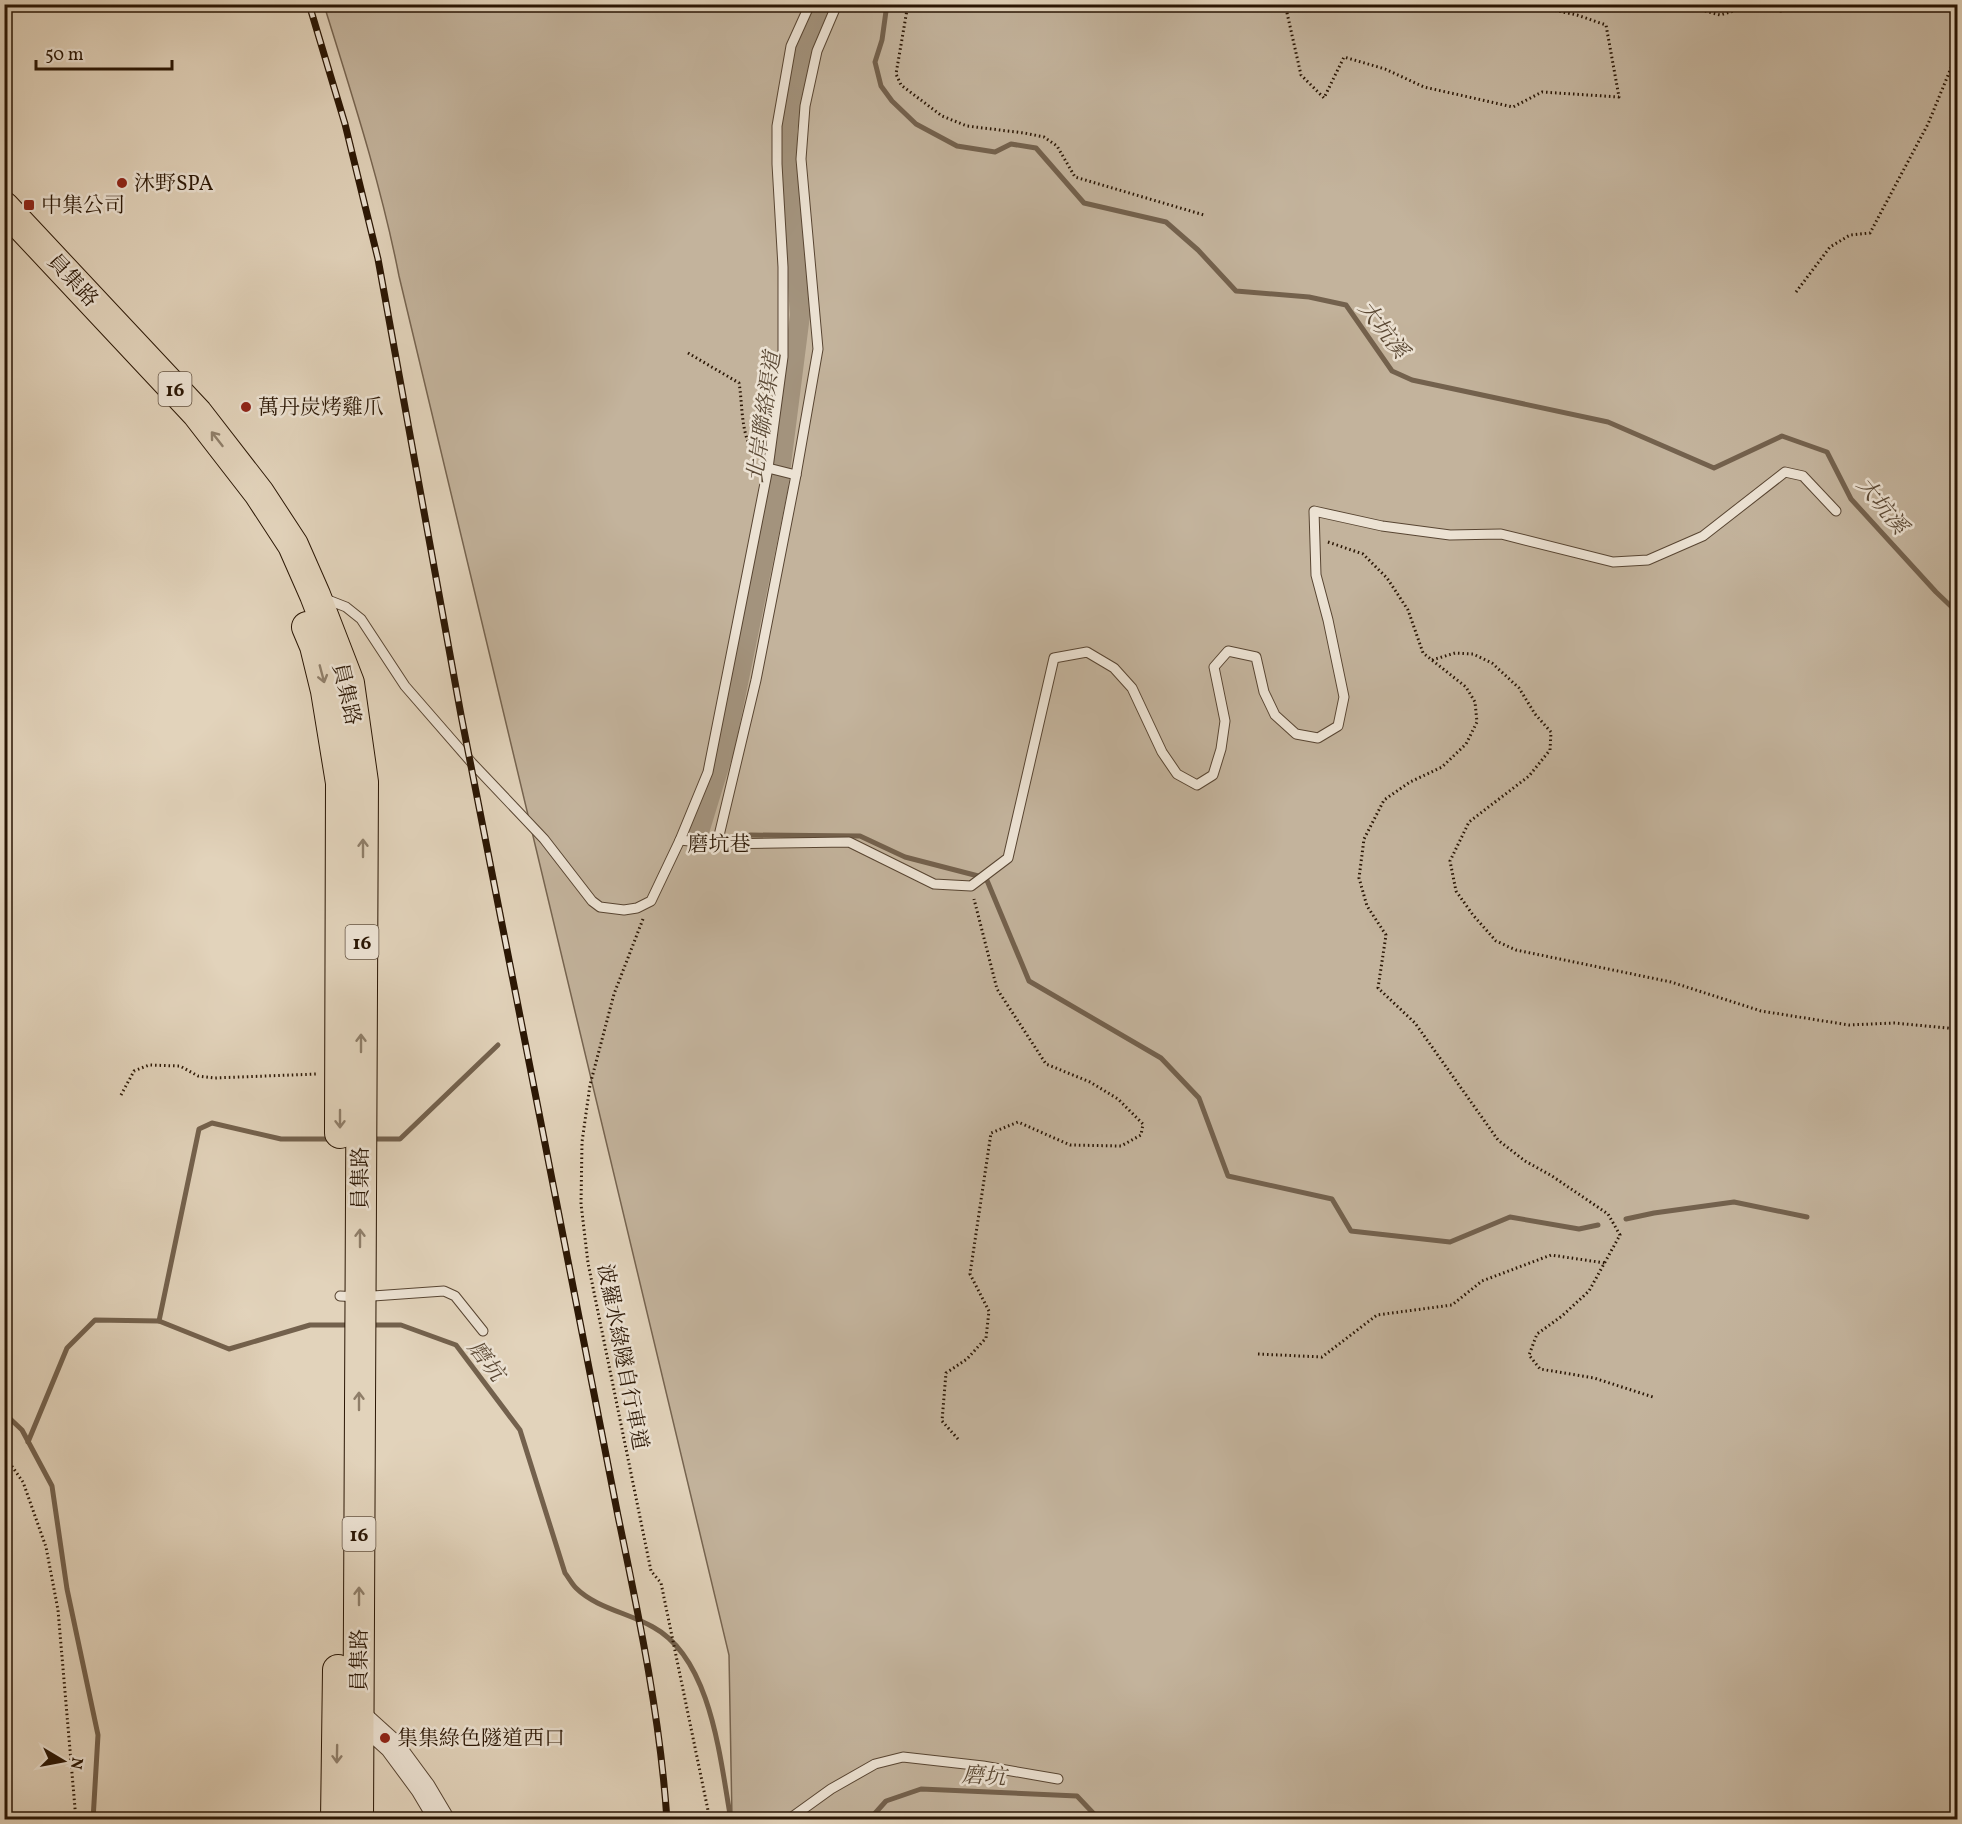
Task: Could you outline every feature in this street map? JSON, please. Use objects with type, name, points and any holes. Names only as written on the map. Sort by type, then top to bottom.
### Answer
[{"type":"main road","name":"員集路","points":[[4,207],[197,413],[259,493],[293,545],[349,683],[363,782],[350,1297]]},
{"type":"main road","name":"員集路","points":[[4,234],[178,421],[237,497],[276,554],[315,646],[326,691],[340,783],[340,1073],[350,1297]]},
{"type":"main road","name":"16","points":[[350,1297],[350,1352]]},
{"type":"main road","name":"員集路","points":[[338,1696],[350,1352]]},
{"type":"main road","name":"員集路","points":[[350,1352],[359,1717]]},
{"type":"main road","name":"16","points":[[336,1820],[338,1696]]},
{"type":"main road","name":"16","points":[[358,1820],[359,1717]]},
{"type":"street","points":[[338,1696],[392,1746],[423,1788],[442,1820]]},
{"type":"lane","points":[[680,840],[708,772],[768,468],[783,357],[783,267],[777,126],[792,46],[810,4]]},
{"type":"lane","points":[[717,844],[756,680],[818,349],[801,159],[805,106],[817,51],[837,4]]},
{"type":"lane","points":[[768,468],[796,475]]},
{"type":"lane","points":[[971,885],[1008,858],[1054,658],[1087,652],[1114,668],[1132,688],[1162,752],[1177,774],[1197,785],[1213,775],[1221,748],[1225,721],[1214,667],[1228,651],[1256,657],[1264,692],[1275,715],[1296,734],[1318,738],[1338,726],[1344,697],[1316,575],[1314,512],[1450,535],[1501,534],[1613,562],[1648,560],[1703,536],[1785,472],[1803,476],[1836,511]]},
{"type":"lane","points":[[315,595],[346,607],[361,619],[405,686],[472,763],[544,838],[592,901],[600,907],[624,910],[636,908],[651,901]]},
{"type":"lane","name":"磨坑巷","points":[[651,901],[680,840],[717,844],[849,842],[934,884],[971,885]]},
{"type":"lane","points":[[350,1297],[444,1291],[455,1296],[483,1331]]},
{"type":"lane","points":[[788,1820],[831,1789],[875,1764],[903,1757],[983,1766],[1058,1779]]},
{"type":"path","points":[[908,4],[896,74],[901,85],[942,116],[967,126],[1044,137],[1057,146],[1075,177],[1204,215]]},
{"type":"path","points":[[1286,4],[1301,75],[1324,98],[1344,57],[1385,69],[1424,87],[1513,107],[1542,92],[1619,97],[1606,25],[1577,15],[1539,7],[1541,4]]},
{"type":"path","points":[[1679,4],[1720,15],[1748,7],[1781,10],[1785,4]]},
{"type":"path","points":[[1796,292],[1830,247],[1850,235],[1870,233],[1928,124],[1951,68],[1958,64]]},
{"type":"path","points":[[688,352],[739,383],[745,430],[753,453],[768,468]]},
{"type":"path","points":[[1315,537],[1363,554],[1387,578],[1408,610],[1423,653],[1466,687],[1475,702],[1477,722],[1466,744],[1442,767],[1410,782],[1384,800],[1364,839],[1359,878],[1367,906],[1386,935],[1378,988],[1416,1023],[1498,1140],[1525,1161],[1552,1176],[1608,1214],[1620,1235],[1589,1291],[1562,1316],[1537,1334],[1529,1355],[1539,1369],[1594,1378],[1653,1397]]},
{"type":"path","points":[[1432,660],[1455,653],[1473,654],[1492,663],[1520,688],[1535,714],[1551,732],[1550,750],[1529,776],[1469,822],[1450,861],[1456,891],[1496,941],[1516,950],[1671,982],[1761,1011],[1849,1025],[1894,1023],[1958,1029]]},
{"type":"path","points":[[958,1439],[942,1421],[946,1373],[967,1359],[986,1338],[989,1311],[970,1274],[991,1133],[1018,1122],[1070,1145],[1121,1146],[1141,1135],[1143,1124],[1118,1100],[1090,1082],[1046,1064],[998,989],[971,885]]},
{"type":"path","name":"波羅水綠隧自行車道","points":[[651,901],[614,994],[590,1085],[582,1142],[581,1204],[588,1263],[651,1571],[661,1583],[710,1820]]},
{"type":"path","points":[[121,1095],[134,1071],[149,1065],[180,1066],[198,1076],[214,1078],[340,1073]]},
{"type":"path","points":[[1258,1354],[1322,1357],[1377,1315],[1452,1305],[1482,1281],[1551,1255],[1605,1263]]},
{"type":"path","points":[[4,1455],[23,1482],[46,1547],[58,1610],[76,1820]]},
{"type":"shaded area","points":[[324,5],[1957,5],[1957,1819],[732,1819],[729,1655],[384,208]]},
{"type":"waterway","name":"北岸聯絡渠道","points":[[699,832],[725,747],[778,488],[800,315],[787,131],[803,48],[823,4]]},
{"type":"waterway","name":"大坑溪","points":[[887,4],[882,40],[875,62],[881,86],[892,101],[916,124],[957,146],[995,152],[1011,144],[1036,148],[1084,203],[1166,222],[1198,250],[1236,291],[1309,297],[1346,305],[1392,371],[1412,380],[1608,422],[1714,468],[1782,436],[1827,452],[1851,499],[1958,613]]},
{"type":"waterway","points":[[750,835],[860,836],[905,857],[986,878],[1029,981],[1161,1058],[1199,1098],[1228,1176],[1332,1199],[1351,1231],[1450,1242],[1510,1217],[1579,1229],[1598,1225]]},
{"type":"waterway","points":[[371,1139],[400,1139],[498,1045]]},
{"type":"waterway","points":[[159,1321],[199,1129],[212,1123],[281,1139],[329,1139]]},
{"type":"waterway","points":[[1626,1219],[1734,1202],[1807,1217]]},
{"type":"waterway","name":"磨坑","points":[[28,1442],[67,1348],[95,1320],[159,1321],[229,1349],[310,1325],[352,1325]]},
{"type":"waterway","name":"磨坑","points":[[370,1325],[401,1325],[456,1345],[520,1430],[565,1573],[573,1585],[593,1601],[653,1627],[673,1642],[689,1662],[701,1686],[710,1713],[731,1820]]},
{"type":"waterway","points":[[4,1413],[22,1430],[52,1486],[67,1589],[98,1735],[93,1820]]},
{"type":"waterway","name":"磨坑","points":[[869,1820],[886,1801],[921,1789],[1077,1796],[1095,1815],[1093,1820]]},
{"type":"railway","points":[[309,4],[345,124],[378,259],[461,715],[641,1629],[654,1705],[667,1820]]},
{"type":"place","name":"沐野SPA","points":[[122,183]]},
{"type":"place","name":"中集公司","points":[[29,205]]},
{"type":"place","name":"萬丹炭烤雞爪","points":[[246,407]]},
{"type":"place","name":"集集綠色隧道西口","points":[[385,1738]]}]
